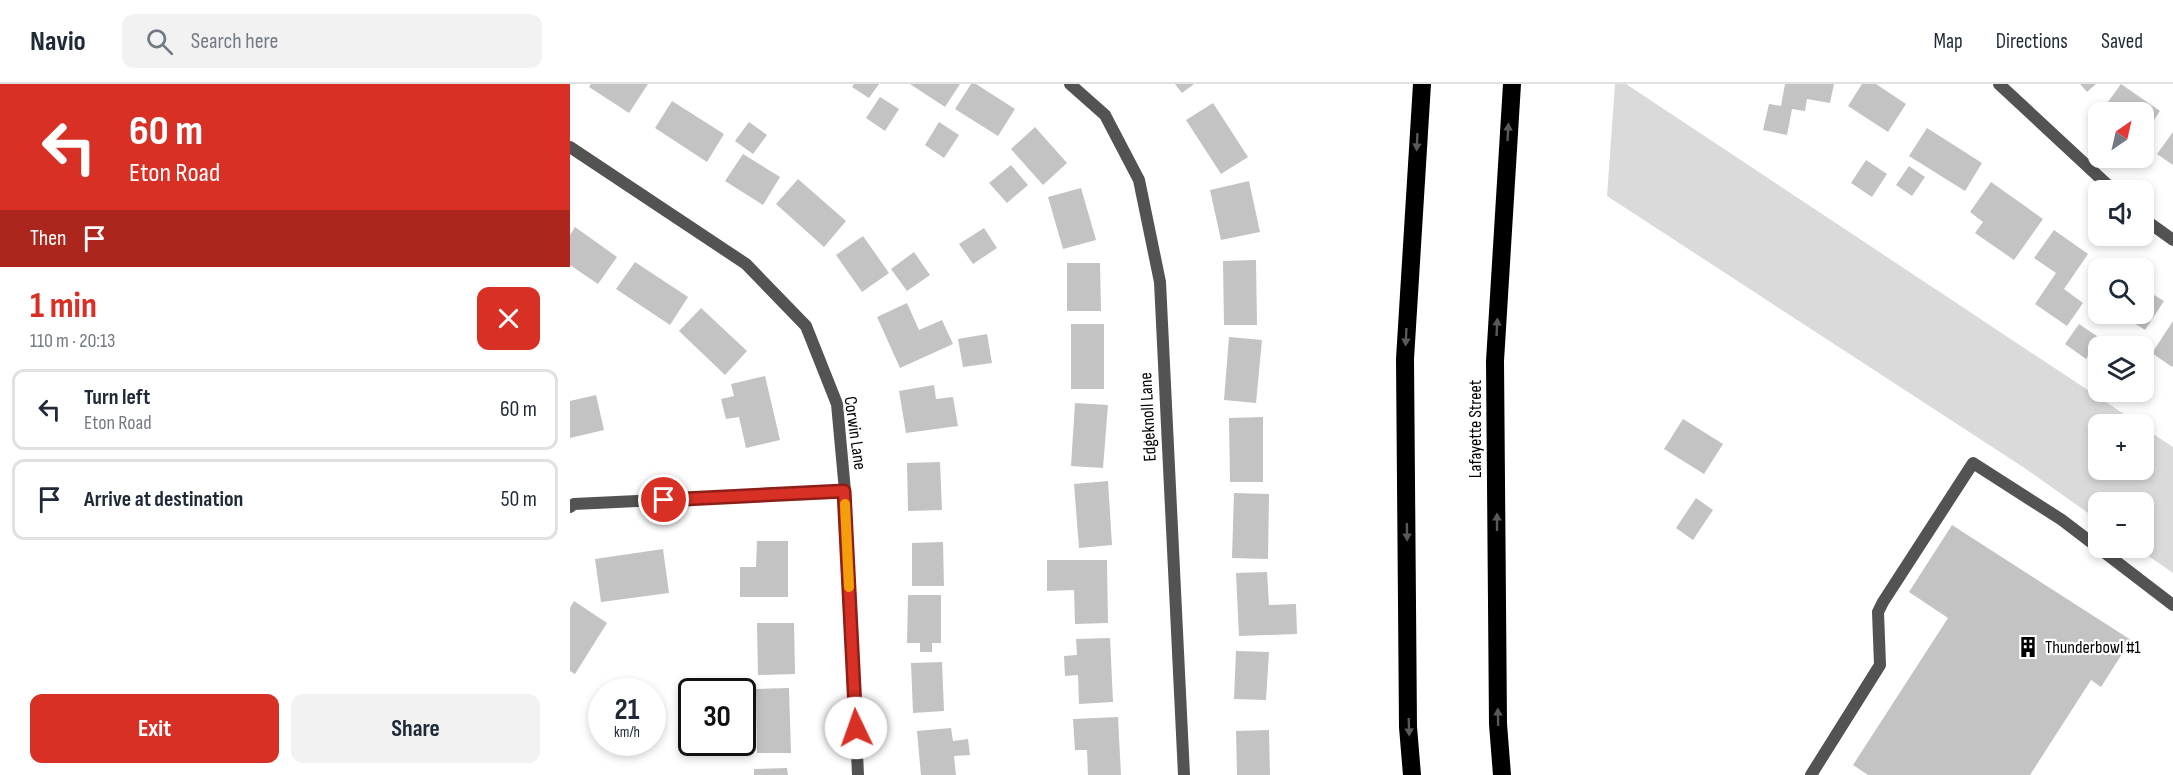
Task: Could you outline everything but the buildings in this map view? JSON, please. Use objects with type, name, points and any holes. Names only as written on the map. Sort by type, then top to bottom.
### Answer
[{"type":"highway","points":[[1412,775],[1408,727],[1405,359],[1422,84]]},
{"type":"highway","name":"Lafayette Street","points":[[1502,775],[1498,724],[1496,361],[1512,84]]},
{"type":"street","name":"Edgeknoll Lane","points":[[1070,84],[1105,115],[1139,180],[1160,282],[1184,775]]},
{"type":"street","points":[[1999,84],[2102,180]]},
{"type":"street","name":"Corwin Lane","points":[[570,147],[746,264],[806,326],[837,404],[844,491],[858,775]]},
{"type":"street","points":[[2154,226],[2173,240]]},
{"type":"street","points":[[1810,775],[1880,665],[1878,612],[1882,602],[1973,463],[2062,520],[2173,605]]},
{"type":"street","points":[[570,507],[574,504],[844,491]]},
{"type":"shaded area","points":[[1615,84],[1626,84],[2088,390],[2088,402],[2106,402],[2124,414],[2088,414],[2088,480],[2154,480],[2154,435],[2173,447],[2173,573],[2151,558],[2154,558],[2154,492],[2088,492],[2088,513],[2023,467],[1607,196]]},
{"type":"slow traffic","points":[[845,504],[849,587]]},
{"type":"place","name":"Thunderbowl #1","points":[[2028,647]]},
{"type":"route","points":[[664,500],[844,491],[856,728]]}]
